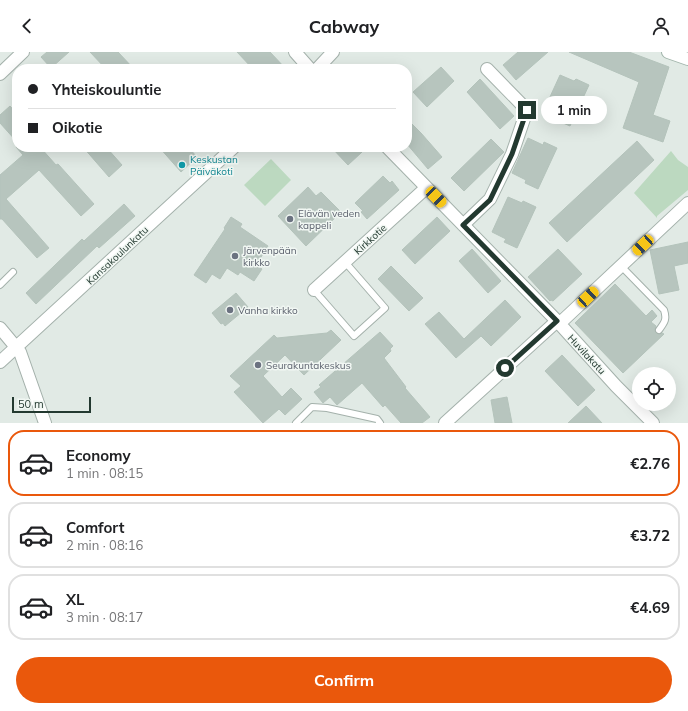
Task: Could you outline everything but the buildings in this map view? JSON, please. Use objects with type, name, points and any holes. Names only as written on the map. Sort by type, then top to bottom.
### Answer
[{"type":"street","points":[[0,74],[23,52]]},
{"type":"street","points":[[295,52],[306,64]]},
{"type":"street","points":[[322,64],[333,52]]},
{"type":"street","points":[[668,52],[688,59]]},
{"type":"street","points":[[463,225],[490,200],[512,154],[527,110],[487,70]]},
{"type":"street","name":"Kansakoulunkatu","points":[[0,362],[229,152]]},
{"type":"street","name":"Huvilakatu","points":[[392,152],[653,423]]},
{"type":"street","name":"Kirkkotie","points":[[314,290],[426,188]]},
{"type":"street","points":[[445,423],[621,266],[688,203]]},
{"type":"street","points":[[0,328],[20,352],[45,423]]},
{"type":"lane","points":[[314,290],[354,336],[386,308],[345,262]]},
{"type":"lane","points":[[621,266],[664,310],[666,318],[659,330]]},
{"type":"lane","points":[[0,285],[13,272]]},
{"type":"lane","points":[[296,423],[312,407],[327,408],[377,419],[380,423]]},
{"type":"green space","points":[[671,151],[678,160],[688,167],[688,190],[657,216],[657,218],[634,193]]},
{"type":"green space","points":[[271,159],[291,180],[265,206],[244,185]]},
{"type":"place","name":"Keskustan Päiväkoti","points":[[182,165]]},
{"type":"place","name":"Elävän veden kappeli","points":[[290,219]]},
{"type":"place","name":"Järvenpään kirkko","points":[[235,256]]},
{"type":"place","name":"Vanha kirkko","points":[[230,310]]},
{"type":"place","name":"Seurakuntakeskus","points":[[258,365]]},
{"type":"route","points":[[505,368],[557,321],[463,225],[490,200],[512,154],[527,110]]}]
